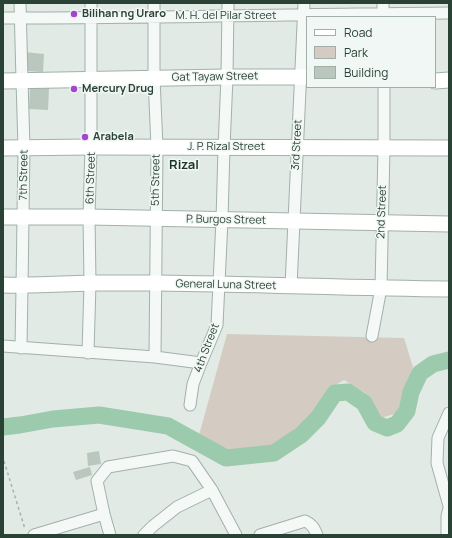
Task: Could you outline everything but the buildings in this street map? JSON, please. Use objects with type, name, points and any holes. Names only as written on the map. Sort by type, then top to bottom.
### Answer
[{"type":"street","name":"7th Street","points":[[20,3],[24,148],[21,348]]},
{"type":"street","name":"6th Street","points":[[88,353],[92,147],[91,3]]},
{"type":"street","name":"5th Street","points":[[154,3],[154,78],[157,147],[155,357]]},
{"type":"street","name":"4th Street","points":[[190,405],[193,384],[217,325],[227,77],[228,3]]},
{"type":"street","name":"3rd Street","points":[[290,286],[297,147],[304,77],[304,3]]},
{"type":"street","name":"M. H. del Pilar Street","points":[[3,18],[154,16],[227,17],[383,11],[449,13]]},
{"type":"street","name":"Gat Tayaw Street","points":[[3,81],[304,77]]},
{"type":"street","points":[[436,81],[449,80]]},
{"type":"street","name":"2nd Street","points":[[372,336],[381,288],[384,88]]},
{"type":"street","name":"J. P. Rizal Street","points":[[3,148],[449,148]]},
{"type":"street","name":"P. Burgos Street","points":[[3,217],[90,217],[449,224]]},
{"type":"street","name":"General Luna Street","points":[[3,285],[22,286],[90,283],[156,283],[449,289]]},
{"type":"street","points":[[3,346],[155,357],[201,363]]},
{"type":"street","points":[[447,535],[446,516],[449,507],[437,463],[438,438],[449,413]]},
{"type":"street","points":[[110,535],[97,481],[108,467],[173,456],[192,461],[212,490],[236,535]]},
{"type":"street","points":[[144,535],[177,507],[212,490]]},
{"type":"street","points":[[34,535],[104,514]]},
{"type":"street","points":[[260,535],[305,521],[310,523],[316,535]]},
{"type":"path","points":[[4,461],[27,535]]},
{"type":"green space","points":[[227,334],[404,338],[413,367],[397,413],[378,419],[365,393],[344,380],[327,390],[314,415],[298,432],[271,447],[228,454],[199,435]]},
{"type":"waterway","points":[[3,427],[53,419],[99,415],[168,426],[226,458],[274,453],[301,435],[318,418],[335,393],[348,392],[364,403],[375,423],[387,428],[397,424],[407,411],[411,392],[420,373],[433,364],[449,360]]},
{"type":"place","name":"Bilihan ng Uraro","points":[[74,14]]},
{"type":"place","name":"Mercury Drug","points":[[74,89]]},
{"type":"place","name":"Arabela","points":[[85,137]]},
{"type":"district","name":"Rizal","points":[[184,165]]}]
